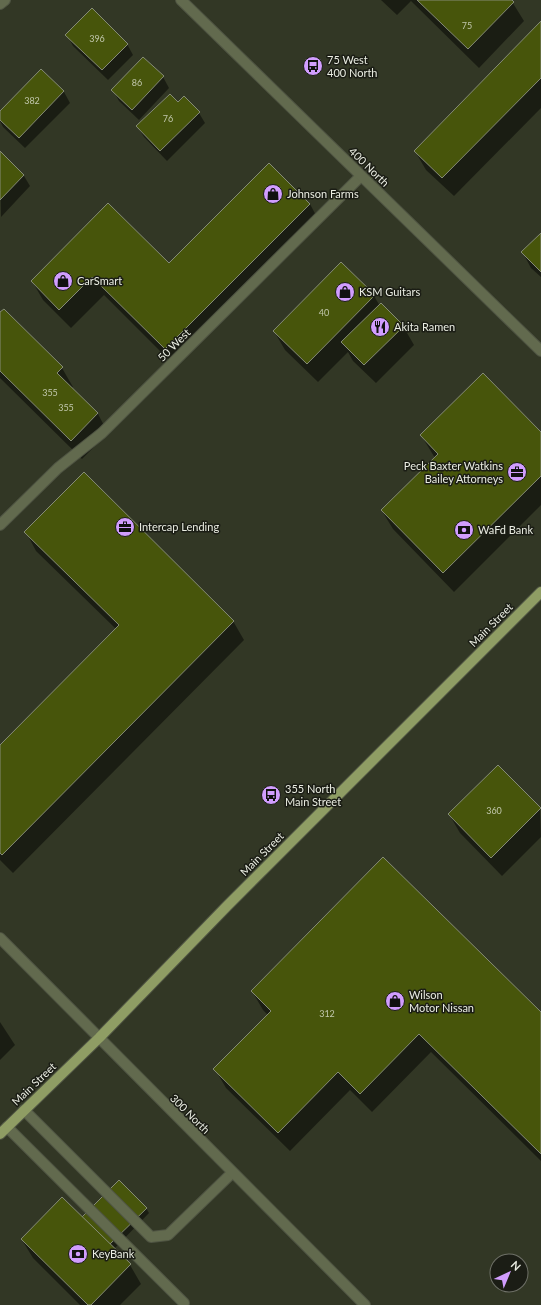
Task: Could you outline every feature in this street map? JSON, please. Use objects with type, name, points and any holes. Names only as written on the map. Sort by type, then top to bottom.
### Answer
[{"type":"main road","name":"Main Street","points":[[4,1130],[99,1038],[227,906],[541,592]]},
{"type":"street","points":[[0,4],[4,0]]},
{"type":"street","name":"400 North","points":[[181,0],[541,351]]},
{"type":"street","name":"50 West","points":[[0,525],[58,468],[102,433],[361,176]]},
{"type":"street","name":"300 North","points":[[0,938],[232,1173],[365,1305]]},
{"type":"street","points":[[24,1110],[151,1237],[168,1235],[232,1173]]},
{"type":"street","points":[[4,1130],[184,1303]]},
{"type":"building","points":[[417,0],[512,0],[514,2],[468,49]]},
{"type":"building","points":[[92,8],[128,44],[102,70],[65,35]]},
{"type":"building","points":[[541,21],[541,78],[442,178],[414,151]]},
{"type":"building","points":[[143,57],[164,76],[132,110],[111,90]]},
{"type":"building","points":[[41,69],[64,91],[19,138],[0,120],[0,111]]},
{"type":"building","points":[[170,94],[178,102],[184,96],[200,112],[160,151],[136,126]]},
{"type":"building","points":[[0,151],[24,175],[0,200]]},
{"type":"building","points":[[269,163],[310,204],[165,349],[92,277],[59,310],[31,281],[108,203],[169,263]]},
{"type":"building","points":[[541,233],[541,272],[521,252]]},
{"type":"building","points":[[341,262],[375,295],[307,364],[273,331]]},
{"type":"building","points":[[381,303],[404,326],[364,365],[341,342]]},
{"type":"building","points":[[4,309],[63,367],[57,373],[98,413],[71,441],[0,371],[0,312]]},
{"type":"building","points":[[483,373],[541,432],[541,476],[443,573],[381,510],[438,454],[420,435]]},
{"type":"building","points":[[84,472],[234,621],[2,855],[0,853],[0,745],[119,625],[24,532]]},
{"type":"building","points":[[498,765],[541,808],[491,858],[448,814]]},
{"type":"building","name":"Wilson Motor Nissan","points":[[383,857],[541,1012],[541,1154],[419,1034],[360,1094],[338,1072],[278,1133],[213,1069],[271,1011],[251,991]]},
{"type":"building","points":[[119,1180],[147,1208],[110,1244],[82,1217]]},
{"type":"building","name":"KeyBank","points":[[62,1197],[131,1264],[91,1305],[88,1305],[21,1239]]},
{"type":"place","name":"75 West 400 North","points":[[313,66]]},
{"type":"place","name":"Johnson Farms","points":[[273,194]]},
{"type":"place","name":"CarSmart","points":[[63,281]]},
{"type":"place","name":"KSM Guitars","points":[[345,292]]},
{"type":"place","name":"Akita Ramen","points":[[380,327]]},
{"type":"place","name":"Peck Baxter Watkins Bailey Attorneys","points":[[517,472]]},
{"type":"place","name":"Intercap Lending","points":[[125,527]]},
{"type":"place","name":"WaFd Bank","points":[[464,530]]},
{"type":"place","name":"355 North Main Street","points":[[271,795]]},
{"type":"place","name":"Wilson Motor Nissan","points":[[395,1001]]},
{"type":"place","name":"KeyBank","points":[[78,1254]]}]
